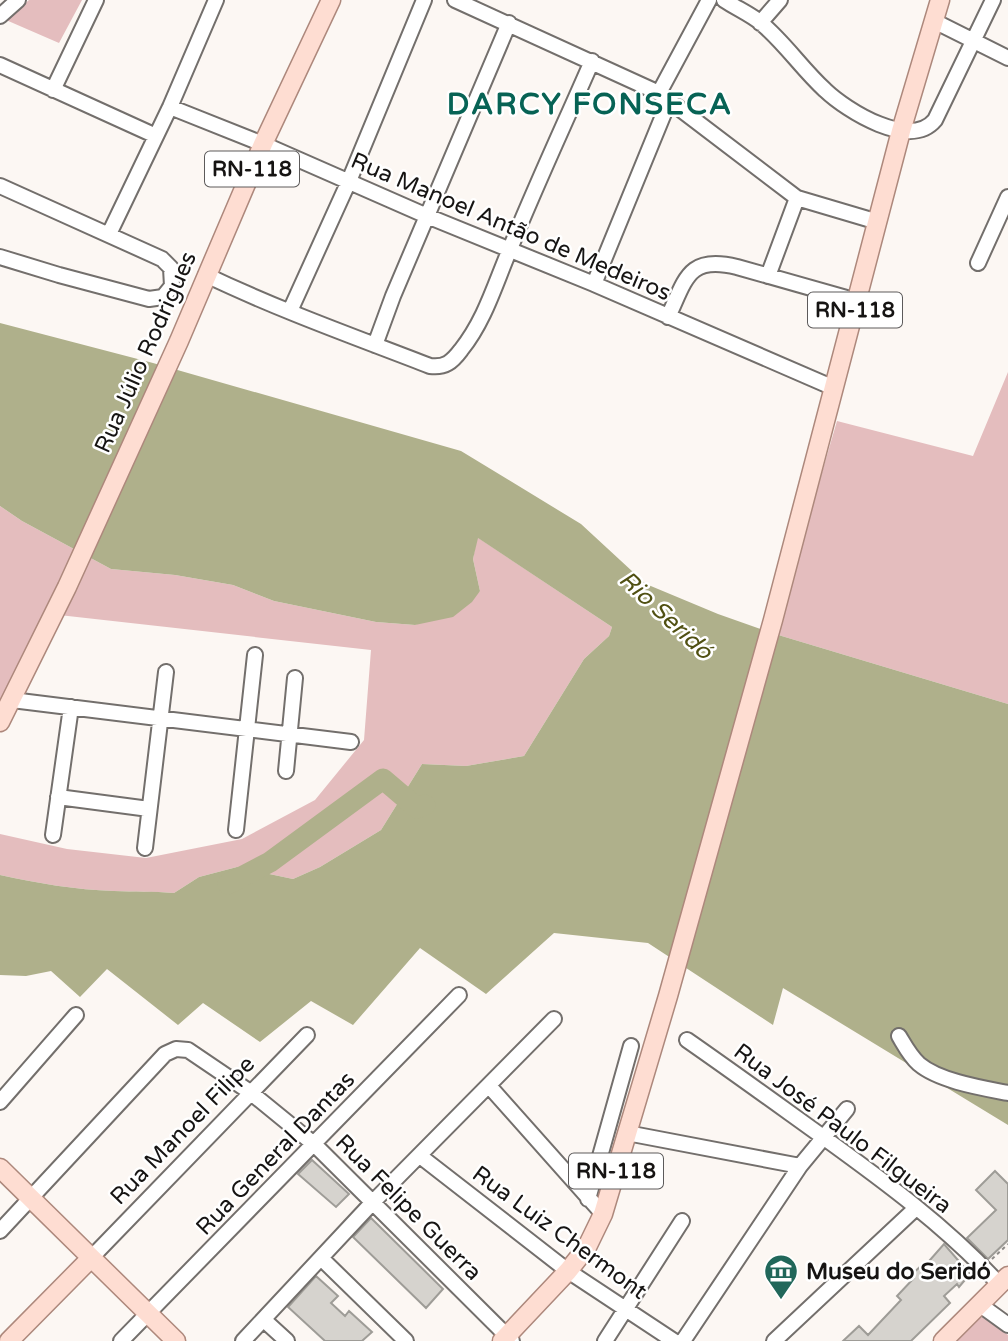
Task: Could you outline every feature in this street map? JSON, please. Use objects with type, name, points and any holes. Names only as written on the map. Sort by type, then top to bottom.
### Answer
[{"type":"main road","name":"Rua Júlio Rodrigues","points":[[5,711],[67,587],[179,341],[263,144],[331,0]]},
{"type":"main road","name":"RN-118","points":[[507,1340],[587,1247],[603,1214],[773,620],[901,131],[940,0]]},
{"type":"main road","points":[[0,1168],[176,1341]]},
{"type":"main road","points":[[9,1341],[91,1258]]},
{"type":"main road","points":[[951,1338],[979,1304],[1004,1280]]},
{"type":"street","points":[[0,16],[18,0]]},
{"type":"street","points":[[53,90],[96,0]]},
{"type":"street","points":[[109,234],[170,107],[216,0]]},
{"type":"street","points":[[290,311],[349,181],[424,0]]},
{"type":"street","points":[[456,0],[592,61],[664,97],[797,198],[878,222]]},
{"type":"street","points":[[594,284],[664,97],[709,0]]},
{"type":"street","points":[[724,0],[760,23],[832,96],[873,122],[901,131],[920,131],[935,120],[993,0]]},
{"type":"street","points":[[760,23],[780,0]]},
{"type":"street","points":[[934,21],[1008,58]]},
{"type":"street","points":[[375,345],[509,23]]},
{"type":"street","points":[[206,275],[336,332],[430,366],[440,368],[448,365],[461,351],[479,323],[592,61]]},
{"type":"street","points":[[0,65],[156,136]]},
{"type":"street","name":"Rua Manoel Antão de Medeiros","points":[[170,107],[594,284],[834,388]]},
{"type":"street","points":[[0,186],[162,259],[172,268],[172,286],[163,297],[149,299],[0,257]]},
{"type":"street","points":[[978,263],[1008,197]]},
{"type":"street","points":[[768,276],[797,198]]},
{"type":"street","points":[[668,317],[687,277],[707,263],[719,262],[857,301]]},
{"type":"street","points":[[236,830],[255,654]]},
{"type":"street","points":[[145,848],[166,672]]},
{"type":"street","points":[[286,771],[295,678]]},
{"type":"street","points":[[53,835],[71,707]]},
{"type":"street","points":[[5,711],[71,707],[351,742]]},
{"type":"street","points":[[58,797],[149,809]]},
{"type":"street","name":"Rua General Dantas","points":[[121,1341],[459,995]]},
{"type":"street","points":[[0,1102],[76,1015]]},
{"type":"street","points":[[243,1341],[372,1203],[554,1019]]},
{"type":"street","name":"Rua Manoel Filipe","points":[[91,1258],[307,1035]]},
{"type":"street","points":[[900,1037],[909,1053],[926,1069],[957,1081],[1008,1093]]},
{"type":"street","name":"Rua José Paulo Filgueira","points":[[687,1040],[824,1138],[916,1208],[984,1268],[1004,1280]]},
{"type":"street","points":[[588,1199],[631,1046]]},
{"type":"street","name":"Rua Felipe Guerra","points":[[30,1199],[165,1054],[176,1049],[188,1050],[250,1092],[315,1145],[507,1340]]},
{"type":"street","points":[[489,1087],[603,1214]]},
{"type":"street","points":[[683,1341],[800,1166],[847,1109]]},
{"type":"street","points":[[627,1133],[800,1166]]},
{"type":"street","name":"Rua Luiz Chermont","points":[[420,1156],[568,1271],[674,1341]]},
{"type":"street","points":[[0,1231],[30,1199]]},
{"type":"street","points":[[774,1341],[916,1208]]},
{"type":"street","points":[[605,1341],[682,1221]]},
{"type":"street","points":[[321,1258],[406,1341]]},
{"type":"street","points":[[979,1304],[1008,1325]]},
{"type":"street","points":[[264,1320],[287,1341]]},
{"type":"path","points":[[984,1268],[1008,1244]]},
{"type":"shaded area","points":[[29,0],[82,0],[59,43],[6,20]]},
{"type":"shaded area","points":[[1008,372],[1008,704],[775,634],[837,421],[973,456]]},
{"type":"shaded area","points":[[0,506],[22,521],[111,569],[175,575],[233,585],[274,601],[376,622],[415,625],[480,591],[473,559],[477,537],[612,627],[609,636],[584,659],[524,756],[466,766],[422,764],[381,830],[320,867],[293,879],[237,867],[199,877],[174,893],[85,889],[28,881],[0,875],[0,834],[67,849],[146,858],[242,839],[315,800],[364,740],[371,650],[59,615],[0,729]]},
{"type":"shaded area","points":[[976,1310],[1008,1335],[1008,1341],[947,1341]]},
{"type":"water","name":"Rio Seridó","points":[[0,323],[153,363],[461,451],[581,524],[646,584],[775,634],[1008,704],[1008,1125],[783,988],[773,1025],[648,943],[554,933],[486,994],[420,948],[353,1025],[311,1001],[260,1042],[203,1003],[178,1025],[107,969],[80,997],[51,971],[26,976],[0,975],[0,875],[85,889],[174,893],[199,877],[237,867],[293,879],[320,867],[381,830],[422,764],[466,766],[524,756],[584,659],[609,636],[612,627],[478,538],[473,559],[480,591],[472,602],[453,617],[415,625],[376,622],[274,601],[233,585],[175,575],[111,569],[22,521],[0,506]]},
{"type":"building","points":[[312,1160],[349,1194],[336,1207],[298,1174]]},
{"type":"building","points":[[995,1171],[1008,1184],[1008,1240],[988,1259],[967,1238],[996,1210],[976,1190]]},
{"type":"building","points":[[371,1218],[443,1289],[426,1308],[353,1237]]},
{"type":"building","points":[[944,1244],[970,1274],[959,1287],[957,1284],[944,1296],[950,1303],[911,1341],[843,1341],[859,1326],[868,1335],[901,1300],[897,1296],[914,1278],[911,1275],[921,1266],[923,1268]]},
{"type":"building","points":[[316,1276],[338,1296],[331,1303],[345,1316],[349,1311],[372,1332],[362,1341],[325,1341],[288,1307]]},
{"type":"waterway","points":[[228,884],[270,862],[383,779],[417,808],[425,805]]},
{"type":"place","name":"Museu do Seridó","points":[[781,1301]]},
{"type":"district","name":"DARCY FONSECA","points":[[590,104]]}]
